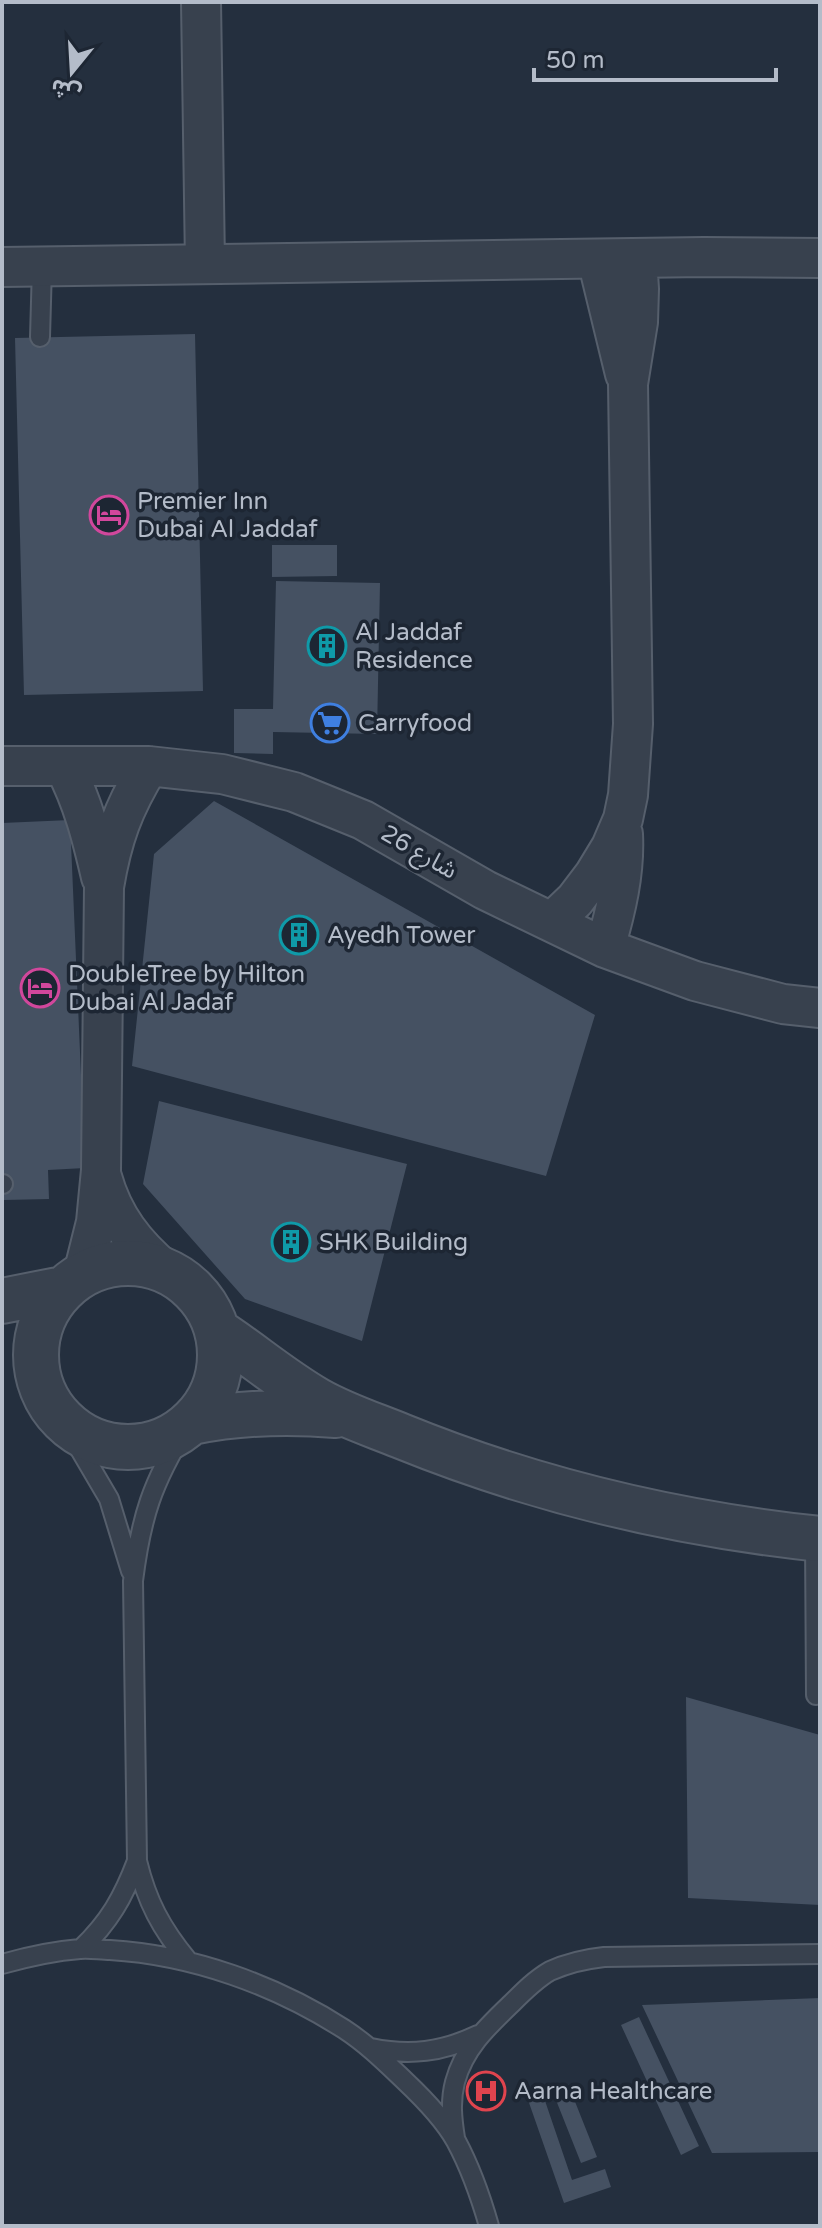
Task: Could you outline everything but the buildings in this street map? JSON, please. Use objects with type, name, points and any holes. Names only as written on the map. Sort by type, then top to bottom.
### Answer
[{"type":"street","points":[[201,2],[205,263]]},
{"type":"street","points":[[605,948],[622,871],[623,819],[628,795],[633,724],[628,384],[638,322],[637,258]]},
{"type":"street","points":[[2,267],[820,258]]},
{"type":"street","points":[[597,259],[628,384]]},
{"type":"street","name":"شارع 26","points":[[2,766],[149,766],[222,774],[308,798],[363,820],[485,890],[605,948],[695,981],[783,1004],[820,1008]]},
{"type":"street","points":[[64,766],[89,825],[104,887]]},
{"type":"street","points":[[54,1408],[36,1371],[35,1349],[39,1326],[49,1306],[73,1281],[96,1222],[101,1170],[104,887],[118,824],[131,794],[149,766]]},
{"type":"street","points":[[552,922],[575,900],[594,875],[623,819]]},
{"type":"street","points":[[2,1359],[83,1437],[103,1444],[125,1448],[147,1446],[167,1439],[189,1425],[205,1407],[220,1370],[217,1331],[203,1301],[187,1284],[147,1255],[124,1226],[107,1194],[101,1170]]},
{"type":"street","points":[[2,1301],[73,1281],[116,1263],[150,1265],[166,1271]]},
{"type":"street","points":[[217,1331],[320,1402],[443,1453],[533,1482],[625,1506],[818,1539]]},
{"type":"street","points":[[189,1425],[224,1416],[256,1413],[355,1417]]},
{"type":"lane","points":[[40,337],[42,266]]},
{"type":"lane","points":[[54,1408],[109,1499],[133,1581]]},
{"type":"lane","points":[[188,1961],[155,1915],[137,1861],[133,1581],[138,1540],[148,1501],[164,1463],[189,1425]]},
{"type":"lane","points":[[816,1695],[818,1539]]},
{"type":"lane","points":[[81,1949],[115,1909],[137,1861]]},
{"type":"lane","points":[[2,1964],[81,1949],[133,1952],[188,1961],[246,1981],[297,2002],[369,2047],[425,2100],[456,2140]]},
{"type":"lane","points":[[489,2226],[456,2140],[451,2112],[454,2084],[465,2057],[480,2034],[532,1984],[548,1973],[584,1959],[820,1954]]},
{"type":"lane","points":[[369,2047],[392,2052],[437,2051],[480,2034]]},
{"type":"place","name":"Premier Inn Dubai Al Jaddaf","points":[[109,515]]},
{"type":"place","name":"Al Jaddaf Residence","points":[[327,646]]},
{"type":"place","name":"Carryfood","points":[[330,723]]},
{"type":"place","name":"Ayedh Tower","points":[[299,935]]},
{"type":"place","name":"DoubleTree by Hilton Dubai Al Jadaf","points":[[40,988]]},
{"type":"place","name":"SHK Building","points":[[291,1242]]},
{"type":"place","name":"Aarna Healthcare","points":[[486,2091]]}]
